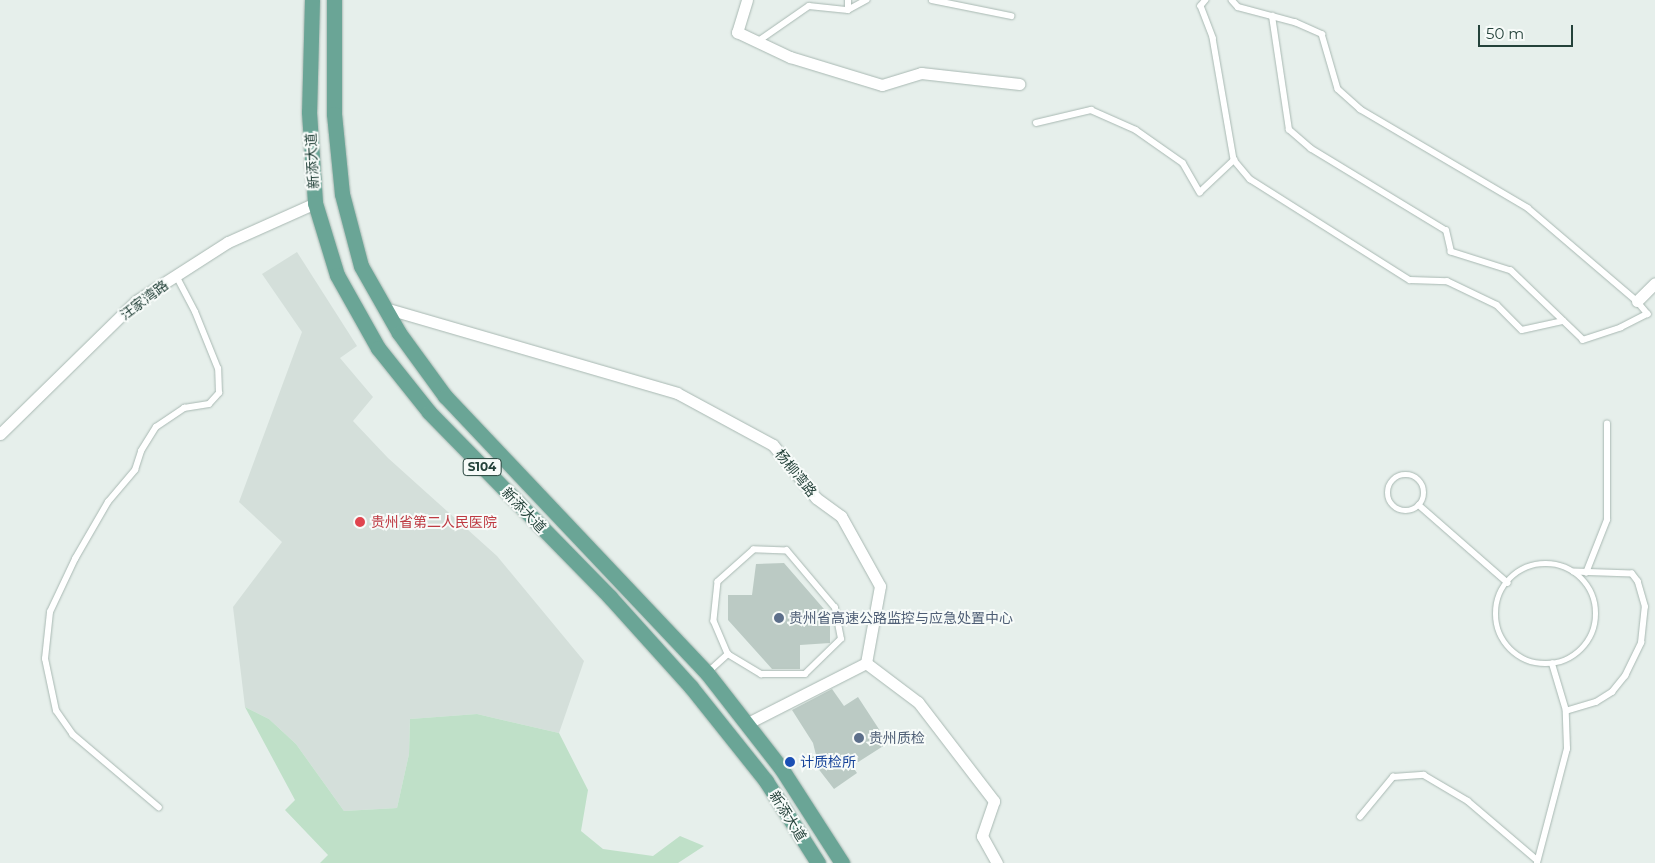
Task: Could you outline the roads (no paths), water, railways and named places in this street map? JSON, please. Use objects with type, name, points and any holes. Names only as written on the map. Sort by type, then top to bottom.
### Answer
[{"type":"main road","name":"新添大道","points":[[312,0],[310,112],[315,203],[337,275],[378,348],[429,412],[610,597],[691,687],[766,781],[818,863]]},
{"type":"main road","name":"新添大道","points":[[334,0],[334,114],[342,194],[361,266],[399,333],[445,396],[707,673],[781,768],[842,863]]},
{"type":"street","points":[[747,0],[737,32],[790,57],[882,85],[921,73],[1019,84]]},
{"type":"street","name":"汪家湾路","points":[[0,434],[136,301],[228,242],[315,203]]},
{"type":"street","points":[[1637,301],[1655,283]]},
{"type":"street","name":"杨柳湾路","points":[[385,308],[676,393],[773,445],[816,498],[841,516],[880,586],[866,664]]},
{"type":"street","points":[[746,724],[866,664],[918,702],[994,801],[982,836],[997,863]]},
{"type":"lane","points":[[848,0],[848,10]]},
{"type":"lane","points":[[758,42],[809,6],[848,10],[866,0]]},
{"type":"lane","points":[[932,0],[1011,16]]},
{"type":"lane","points":[[1206,0],[1201,6],[1213,38],[1234,160],[1250,179],[1410,280],[1446,281],[1496,305],[1522,330],[1563,321]]},
{"type":"lane","points":[[1232,0],[1238,7],[1272,16],[1322,34],[1338,89],[1360,109],[1528,208],[1637,301],[1648,314],[1621,328],[1583,340],[1511,271],[1451,252],[1446,232],[1311,149],[1289,130],[1272,16]]},
{"type":"lane","points":[[1036,123],[1091,110],[1136,130],[1183,163],[1200,192],[1234,160]]},
{"type":"lane","points":[[159,808],[73,735],[56,711],[45,659],[50,612],[75,559],[108,502],[135,470],[141,451],[156,427],[184,408],[209,404],[218,393],[218,369],[176,276]]},
{"type":"lane","points":[[1586,573],[1607,520],[1607,424]]},
{"type":"lane","points":[[1401,476],[1418,479],[1423,488],[1419,505],[1409,510],[1397,508],[1389,499],[1392,482],[1401,476]]},
{"type":"lane","points":[[1419,505],[1508,583]]},
{"type":"lane","points":[[754,550],[787,551],[835,608],[841,639],[805,674],[761,674],[728,654],[714,621],[718,582],[754,550]]},
{"type":"lane","points":[[1541,564],[1559,565],[1574,572],[1587,584],[1594,600],[1594,626],[1582,649],[1568,659],[1552,664],[1536,664],[1521,658],[1500,635],[1497,604],[1508,583],[1526,568],[1541,564]]},
{"type":"lane","points":[[1566,711],[1596,702],[1612,692],[1625,676],[1641,643],[1645,607],[1638,582],[1632,574],[1574,572]]},
{"type":"lane","points":[[707,673],[728,654]]},
{"type":"lane","points":[[1360,817],[1393,777],[1424,775],[1468,801],[1537,862],[1567,749],[1566,711],[1552,664]]},
{"type":"place","name":"贵州省第二人民医院","points":[[360,522]]},
{"type":"place","name":"贵州省高速公路监控与应急处置中心","points":[[779,618]]},
{"type":"place","name":"贵州质检","points":[[859,738]]},
{"type":"place","name":"计质检所","points":[[790,762]]}]
